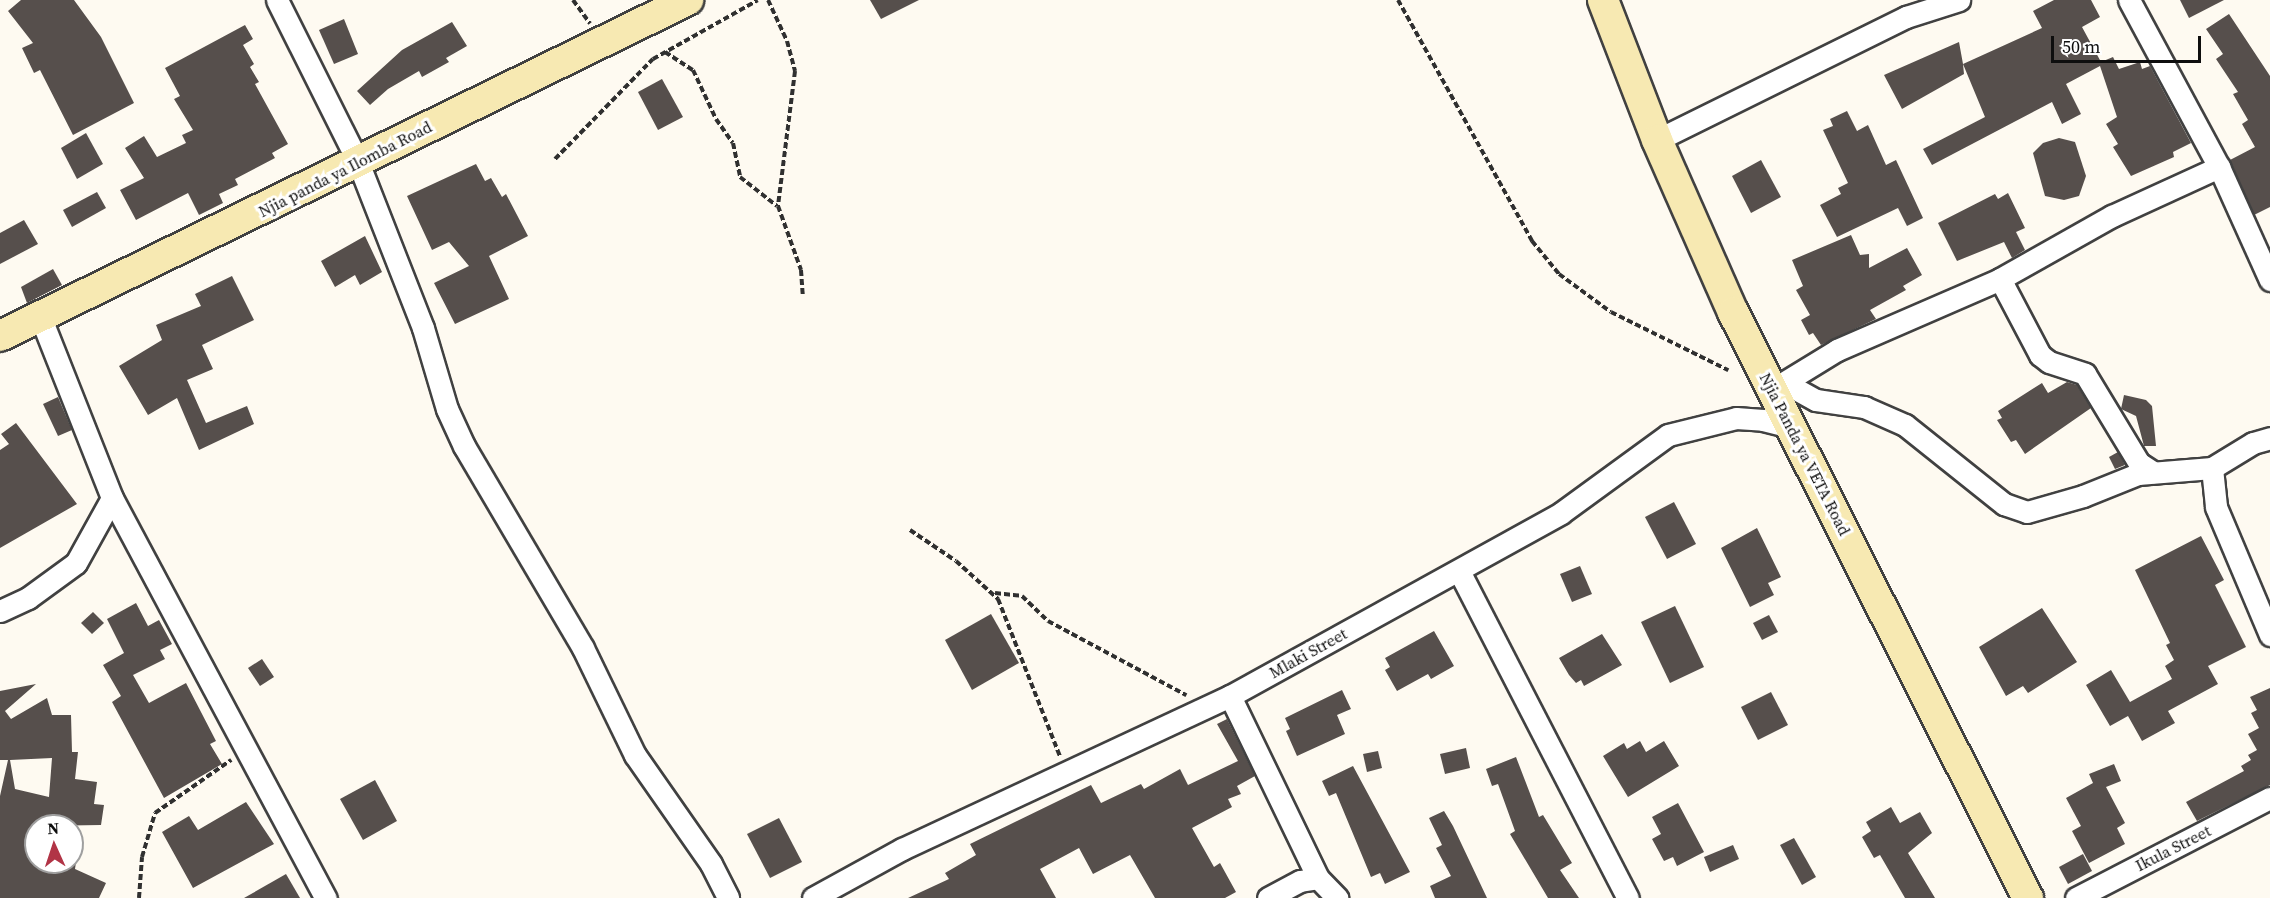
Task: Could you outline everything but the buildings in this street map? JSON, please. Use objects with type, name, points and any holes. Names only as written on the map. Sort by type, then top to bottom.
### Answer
[{"type":"street","points":[[277,0],[358,162],[423,328],[447,409],[464,446],[583,648],[635,755],[711,864],[728,898]]},
{"type":"street","name":"Njia panda ya Ilomba Road","points":[[0,336],[688,0]]},
{"type":"street","name":"Njia Panda ya VETA Road","points":[[1603,0],[1695,231],[1778,386],[1794,428],[2028,898]]},
{"type":"street","points":[[1657,140],[1906,17],[1959,0]]},
{"type":"street","points":[[2129,0],[2219,167],[2270,280]]},
{"type":"street","points":[[1778,386],[1837,350],[2000,279],[2112,216],[2219,167]]},
{"type":"street","points":[[2000,279],[2040,355],[2049,362],[2085,374],[2139,463],[2153,472]]},
{"type":"street","points":[[40,316],[112,498],[244,751],[326,898]]},
{"type":"street","points":[[1778,386],[1816,400],[1864,407],[1905,425],[2004,504],[2020,511],[2033,512],[2153,472],[2212,468],[2253,443],[2270,438]]},
{"type":"street","name":"Mlaki Street","points":[[813,898],[902,849],[1230,696],[1460,571],[1561,513],[1657,441],[1679,430],[1750,418],[1794,428]]},
{"type":"street","points":[[2212,468],[2216,507],[2270,635]]},
{"type":"street","points":[[0,611],[28,598],[76,562],[112,498]]},
{"type":"street","points":[[1460,571],[1628,898]]},
{"type":"street","points":[[1230,696],[1318,878],[1336,898]]},
{"type":"street","name":"Ikula Street","points":[[2076,898],[2270,798]]},
{"type":"street","points":[[1268,898],[1300,881],[1318,878]]},
{"type":"path","points":[[555,159],[640,70],[664,52],[758,0]]},
{"type":"path","points":[[768,0],[787,41],[795,80],[777,207],[801,270],[802,297]]},
{"type":"path","points":[[1398,0],[1532,241],[1559,274],[1611,312],[1728,370]]},
{"type":"path","points":[[664,52],[693,70],[716,119],[733,143],[740,177],[777,207]]},
{"type":"path","points":[[910,530],[994,593],[1022,596],[1048,621],[1147,670],[1206,707]]},
{"type":"path","points":[[994,593],[1066,771]]},
{"type":"path","points":[[139,898],[142,857],[155,813],[244,751]]}]
